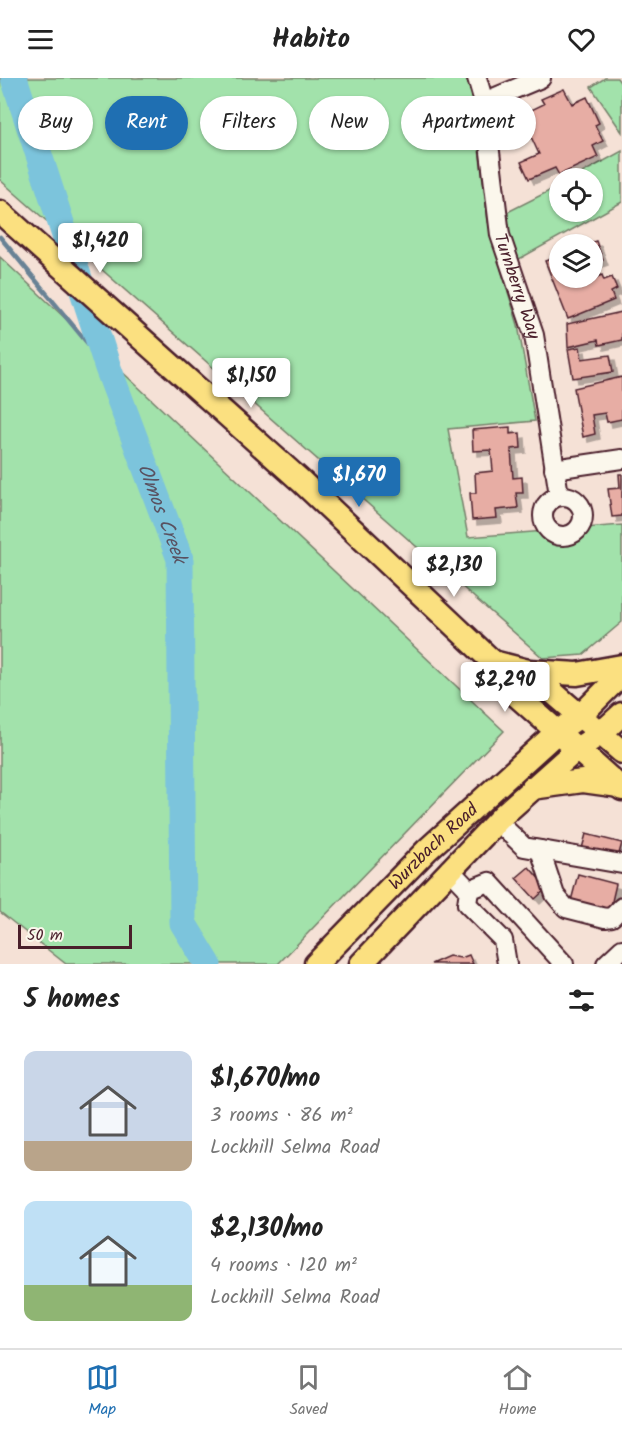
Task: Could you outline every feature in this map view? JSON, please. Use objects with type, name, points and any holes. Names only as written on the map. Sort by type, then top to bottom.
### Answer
[{"type":"main road","points":[[0,212],[302,482],[493,662],[507,687],[621,788]]},
{"type":"main road","points":[[493,662],[556,675],[577,674],[622,666]]},
{"type":"main road","points":[[528,671],[622,752]]},
{"type":"main road","name":"Wurzbach Road","points":[[316,964],[414,863],[557,732],[580,716],[622,674]]},
{"type":"main road","name":"Wurzbach Road","points":[[369,961],[449,869],[497,821],[577,749],[600,734],[622,714]]},
{"type":"main road","points":[[532,788],[583,781],[621,788]]},
{"type":"main road","points":[[369,961],[367,944],[369,932],[412,889],[414,863]]},
{"type":"main road","points":[[342,964],[353,954],[369,961]]},
{"type":"street","name":"Turnberry Way","points":[[477,78],[482,96]]},
{"type":"street","points":[[498,96],[541,78]]},
{"type":"street","name":"Turnberry Way","points":[[490,150],[500,235],[534,335],[559,495]]},
{"type":"street","points":[[554,469],[622,459]]},
{"type":"street","points":[[497,821],[524,847],[622,864]]},
{"type":"street","points":[[540,850],[555,895],[566,908],[605,918],[612,917],[622,907]]},
{"type":"street","points":[[449,869],[469,890]]},
{"type":"street","points":[[469,890],[489,882],[564,964]]},
{"type":"street","points":[[469,890],[467,904],[503,940],[507,964]]},
{"type":"street","points":[[606,964],[622,949]]},
{"type":"green space","points":[[0,78],[466,78],[472,96],[401,96],[401,150],[479,150],[488,222],[549,191],[549,222],[586,222],[564,234],[549,234],[549,242],[501,269],[518,325],[535,421],[448,429],[468,537],[622,525],[622,622],[583,655],[543,658],[0,180]]},
{"type":"green space","points":[[605,78],[617,78],[622,85],[622,132],[591,87]]},
{"type":"green space","points":[[622,151],[622,202],[603,213],[603,168],[591,168]]},
{"type":"green space","points":[[0,257],[504,731],[278,964],[66,964],[0,912]]},
{"type":"building","points":[[564,89],[572,104],[587,97],[599,123],[595,125],[603,141],[593,146],[598,157],[574,168],[549,168],[549,171],[529,179],[521,162],[539,154],[536,148],[536,108],[544,104],[541,99]]},
{"type":"building","points":[[549,260],[549,271],[545,261]]},
{"type":"building","points":[[612,277],[617,289],[611,292],[614,300],[568,319],[556,288],[603,288],[603,278],[604,280]]},
{"type":"building","points":[[622,312],[622,340],[599,345],[598,340],[568,347],[567,324]]},
{"type":"building","points":[[580,347],[582,359],[610,355],[613,372],[573,378],[568,349]]},
{"type":"building","points":[[622,377],[622,419],[607,422],[605,413],[592,415],[595,434],[583,437],[574,388]]},
{"type":"building","points":[[510,427],[510,434],[520,433],[521,448],[511,449],[513,478],[522,477],[523,493],[516,493],[518,508],[496,510],[497,518],[472,520],[470,493],[476,493],[475,473],[493,471],[491,450],[473,451],[472,430]]},
{"type":"building","points":[[619,474],[622,474],[622,516],[612,517],[608,489],[620,488]]},
{"type":"building","points":[[586,834],[622,843],[617,861],[581,852]]},
{"type":"building","points":[[529,867],[547,888],[535,899],[516,878]]},
{"type":"building","points":[[578,874],[616,884],[610,910],[571,901]]},
{"type":"building","points":[[469,955],[473,964],[431,964],[449,956],[461,958]]},
{"type":"waterway","name":"Olmos Creek","points":[[14,78],[108,368],[180,559],[183,923],[208,964]]},
{"type":"waterway","points":[[0,237],[108,368]]}]
